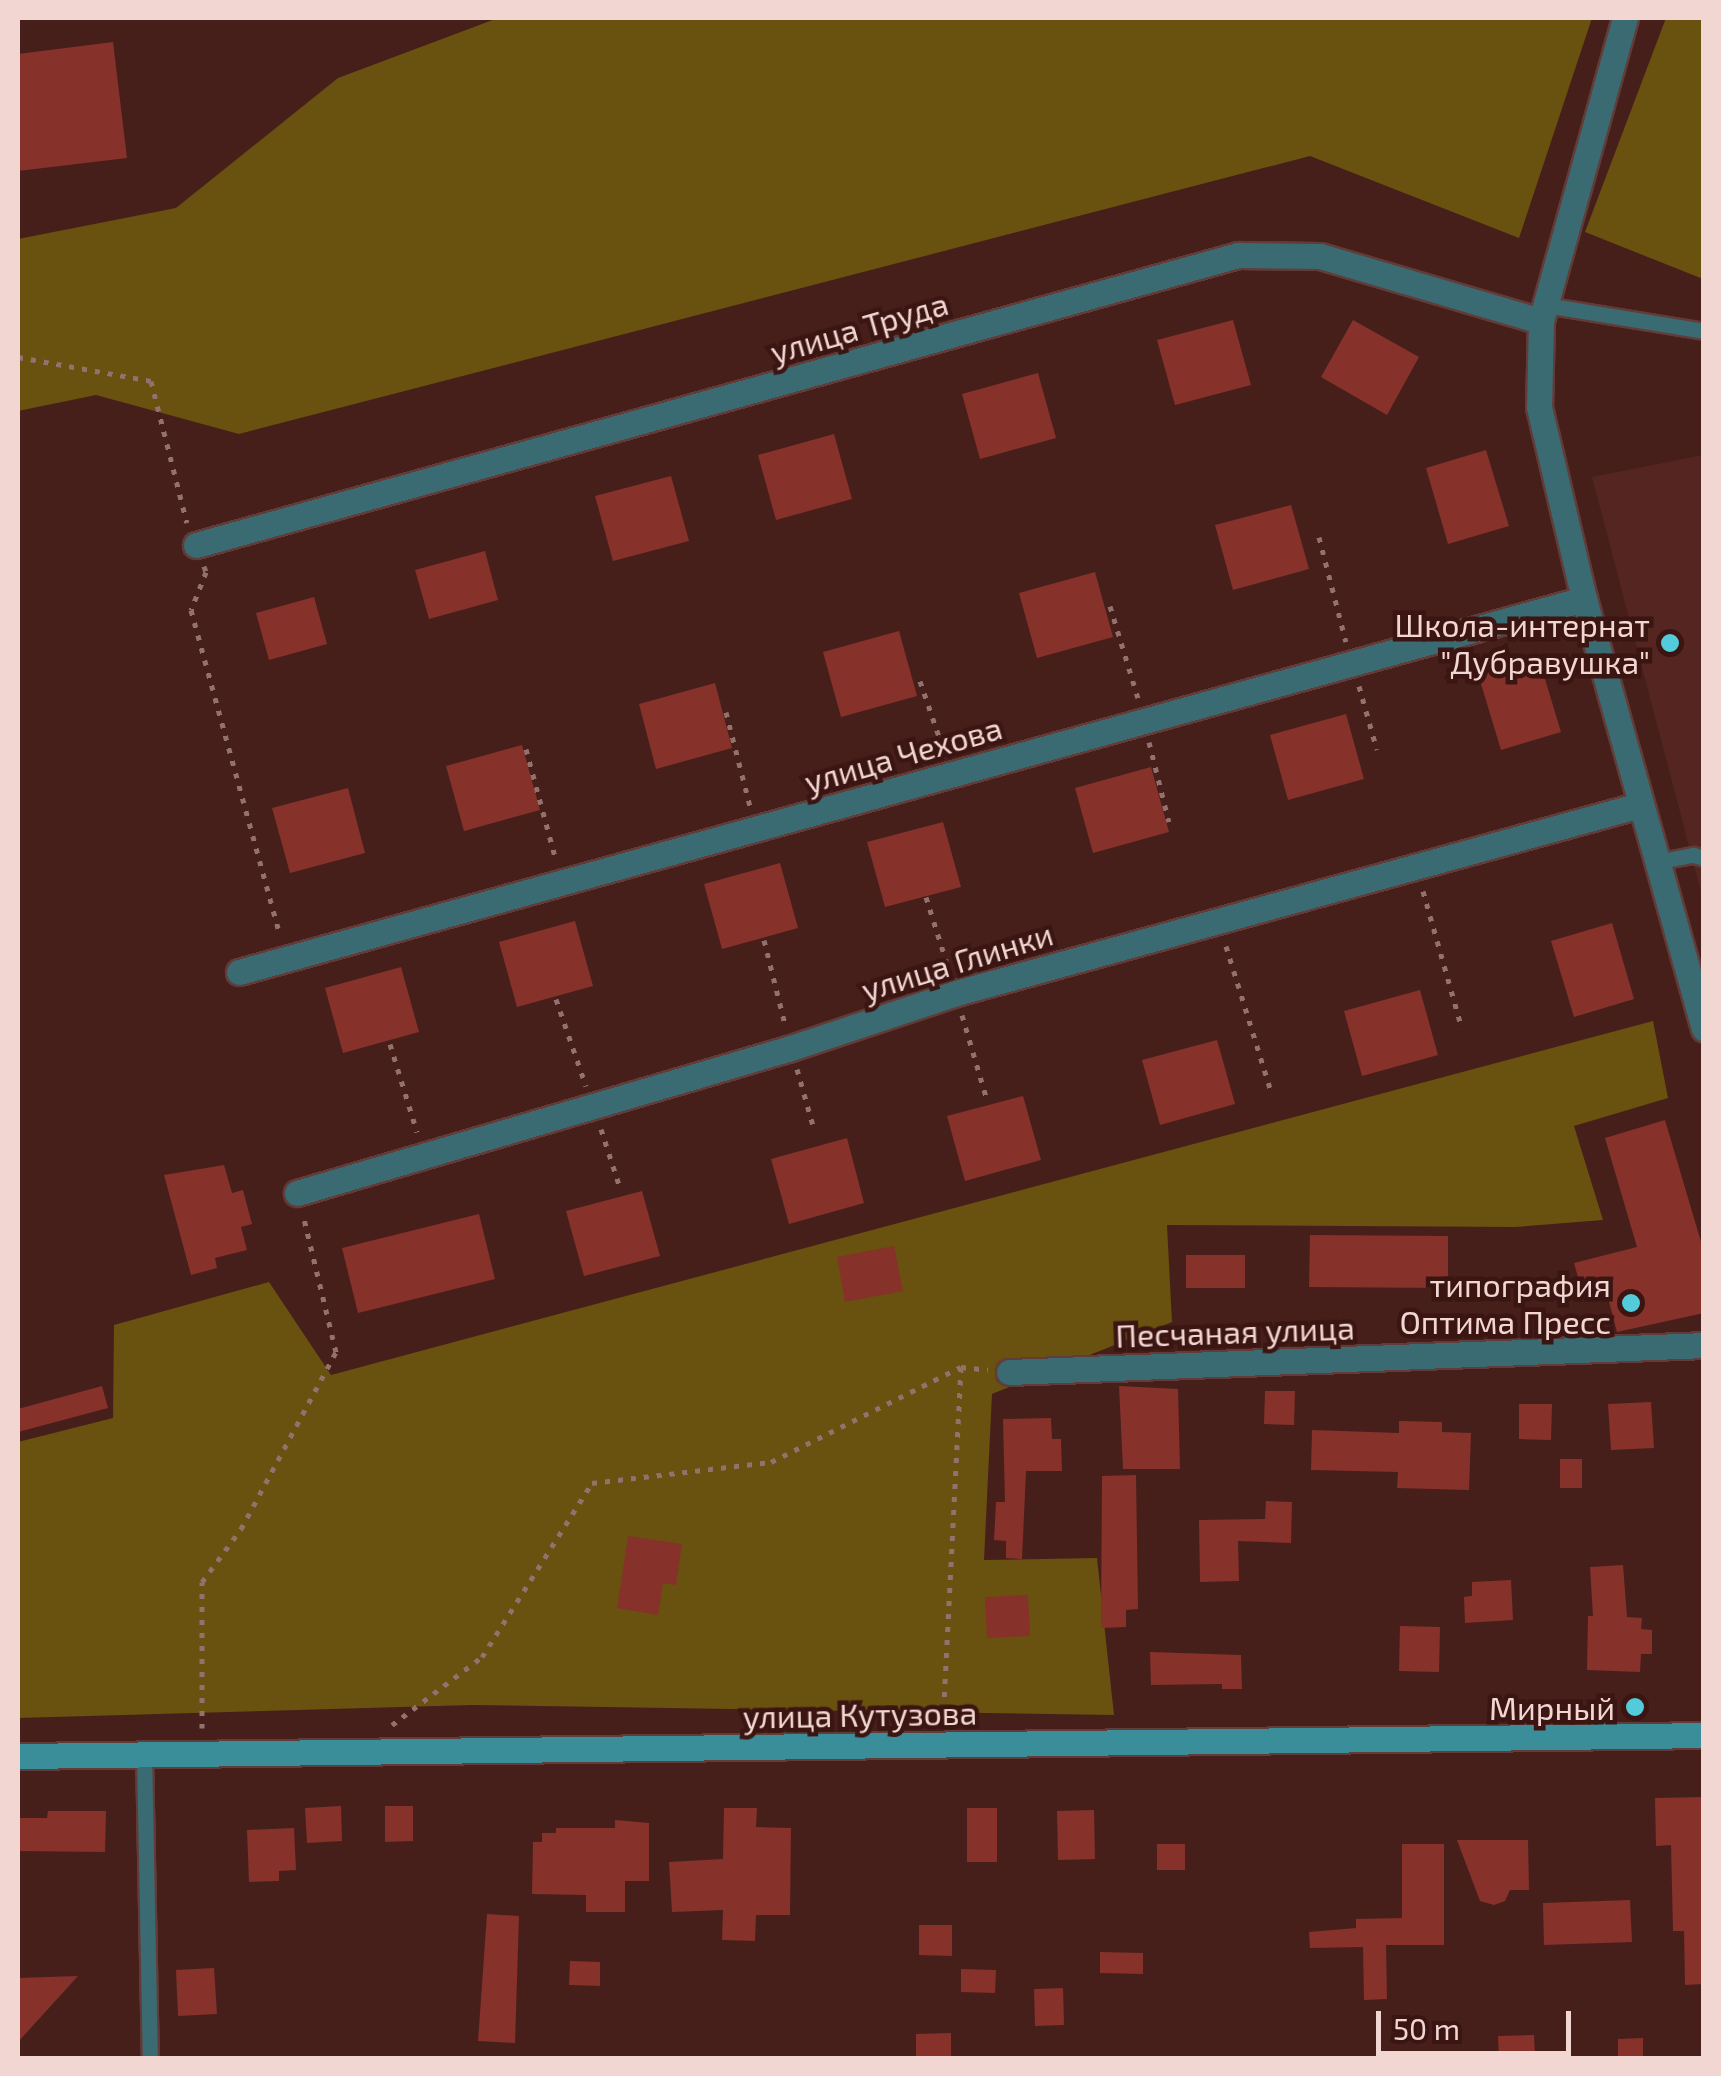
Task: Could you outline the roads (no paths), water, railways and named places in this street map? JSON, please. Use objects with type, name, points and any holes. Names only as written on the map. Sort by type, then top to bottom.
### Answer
[{"type":"main road","name":"улица Кутузова","points":[[18,1756],[1704,1735]]},
{"type":"street","points":[[1625,18],[1544,313],[1539,406],[1584,600],[1704,1030]]},
{"type":"street","name":"улица Труда","points":[[196,545],[1238,255],[1320,256],[1544,313]]},
{"type":"street","name":"улица Чехова","points":[[239,972],[1584,600]]},
{"type":"street","name":"улица Глинки","points":[[298,1192],[791,1048],[956,994],[1640,805]]},
{"type":"street","name":"Песчаная улица","points":[[1009,1372],[1704,1345]]},
{"type":"lane","points":[[1544,313],[1704,331]]},
{"type":"lane","points":[[1656,862],[1694,855],[1704,858]]},
{"type":"lane","points":[[144,1753],[150,2058]]},
{"type":"place","name":"Школа-интернат \"Дубравушка\"","points":[[1670,643]]},
{"type":"place","name":"типография Оптима Пресс","points":[[1631,1303]]},
{"type":"place","name":"Мирный","points":[[1635,1707]]}]
